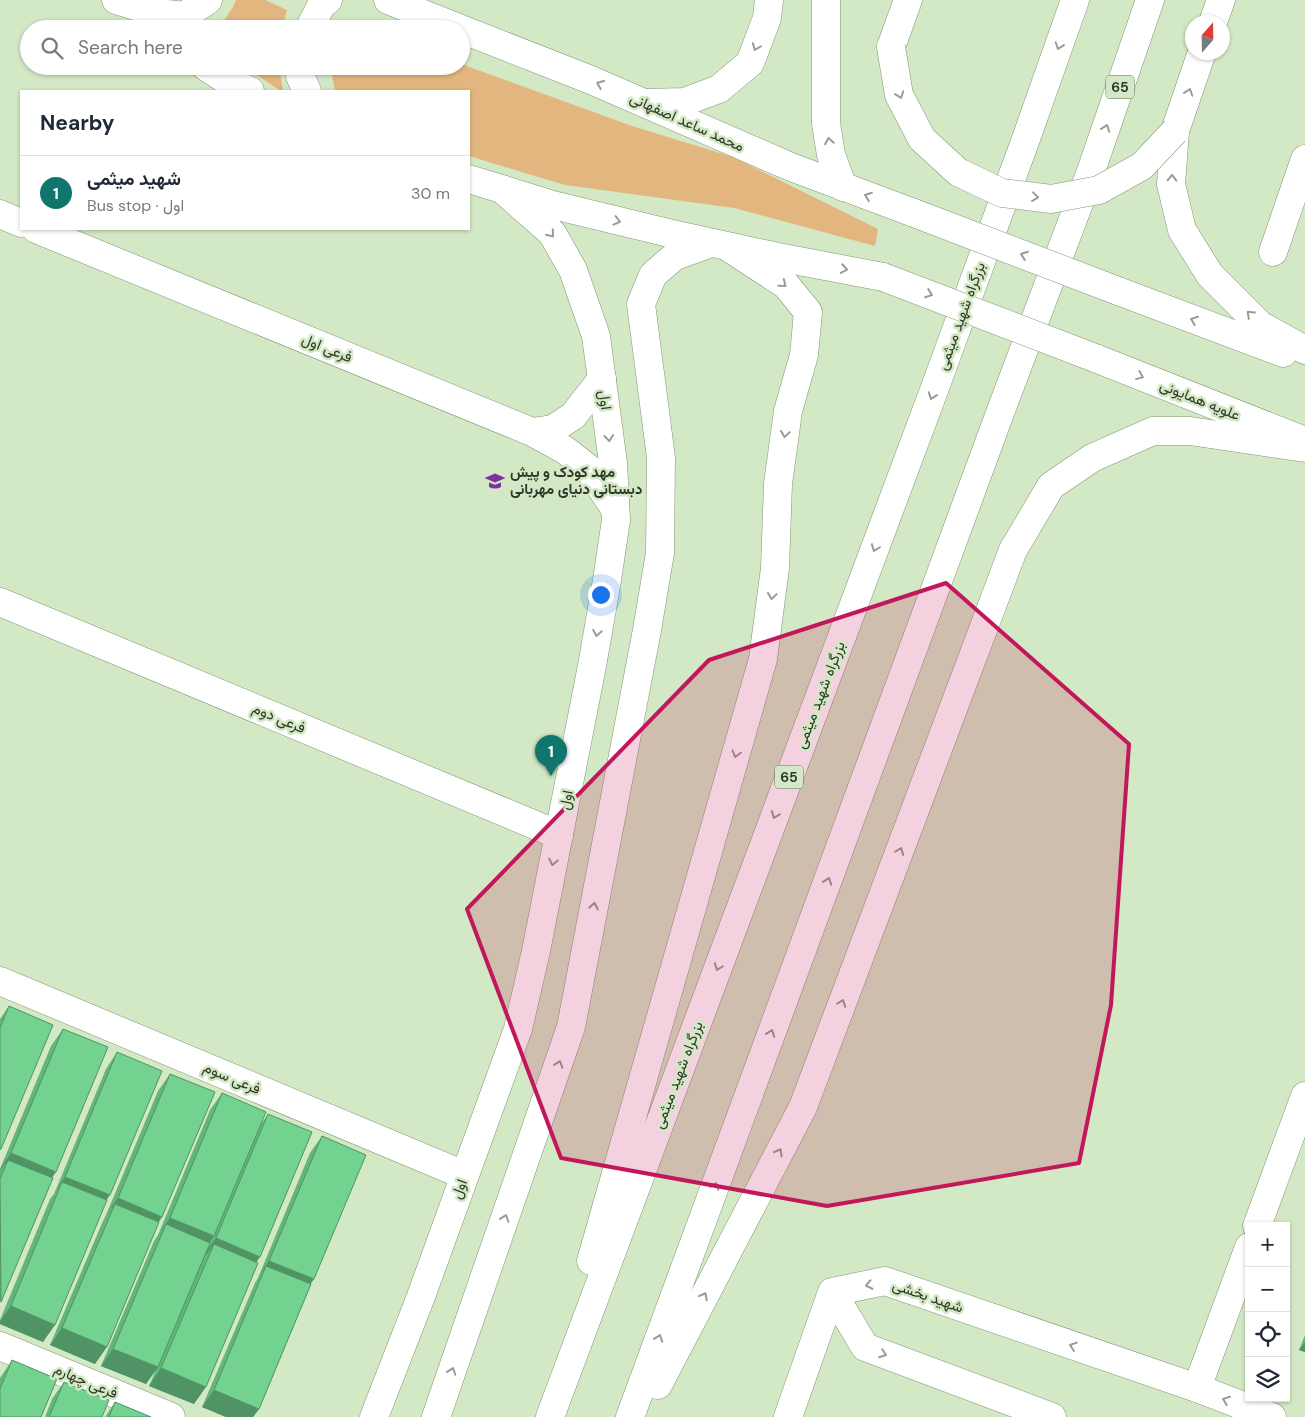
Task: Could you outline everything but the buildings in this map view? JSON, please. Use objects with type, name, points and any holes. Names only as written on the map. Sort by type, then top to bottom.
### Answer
[{"type":"main road","points":[[115,0],[159,13],[184,16],[208,0]]},
{"type":"main road","points":[[115,0],[141,20]]},
{"type":"main road","points":[[314,20],[322,4],[328,0]]},
{"type":"main road","name":"محمد ساعد اصفهانی","points":[[388,0],[438,20]]},
{"type":"main road","points":[[645,103],[684,102],[719,90],[750,63],[767,18],[769,0]]},
{"type":"main road","points":[[826,0],[826,123],[831,155],[843,187]]},
{"type":"main road","points":[[908,0],[891,47],[899,95],[922,139],[958,172],[1002,193],[1051,199],[1099,190],[1142,166],[1175,130]]},
{"type":"main road","name":"بزرگراه شهید میثمی","points":[[548,1417],[933,392],[1075,0]]},
{"type":"main road","name":"65","points":[[630,1417],[996,422],[1090,174],[1150,0]]},
{"type":"main road","points":[[1216,15],[1221,0]]},
{"type":"main road","name":"محمد ساعد اصفهانی","points":[[470,33],[591,80],[766,157],[1305,362]]},
{"type":"main road","points":[[1199,60],[1175,130],[1171,184],[1182,230],[1210,275],[1260,325],[1305,350]]},
{"type":"main road","points":[[219,75],[248,90]]},
{"type":"main road","points":[[300,75],[307,90]]},
{"type":"main road","points":[[1273,252],[1305,159]]},
{"type":"main road","points":[[470,179],[553,205],[720,245],[786,285],[808,312],[804,355],[788,411],[778,484],[775,568],[763,659],[548,1417]]},
{"type":"main road","name":"اول","points":[[374,1417],[420,1299],[518,1028],[559,835],[616,520],[613,463],[596,336],[573,270],[552,233],[502,190]]},
{"type":"main road","points":[[0,214],[20,222]]},
{"type":"main road","name":"فرعی اول","points":[[38,230],[532,432],[565,450],[588,468],[615,509]]},
{"type":"main road","points":[[436,1417],[571,1027],[647,630],[660,553],[661,458],[641,304],[653,276],[675,256],[720,245]]},
{"type":"main road","name":"علویه همایونی","points":[[720,245],[883,277],[1305,441]]},
{"type":"main road","points":[[532,432],[553,429],[573,416],[602,379]]},
{"type":"main road","points":[[641,1417],[803,1107],[1013,550],[1051,486],[1092,458],[1153,431],[1190,431],[1305,448]]},
{"type":"main road","name":"فرعی دوم","points":[[0,602],[559,835]]},
{"type":"main road","name":"فرعی سوم","points":[[0,981],[464,1175]]},
{"type":"main road","points":[[1258,1222],[1305,1096]]},
{"type":"main road","points":[[1196,1388],[1245,1258]]},
{"type":"main road","name":"شهید بخشی","points":[[832,1292],[885,1281],[1196,1388],[1272,1417]]},
{"type":"main road","points":[[788,1417],[832,1292]]},
{"type":"main road","points":[[832,1292],[865,1348],[1052,1417]]},
{"type":"main road","name":"فرعی چهارم","points":[[0,1346],[172,1417]]},
{"type":"highlighted area","points":[[946,583],[1129,744],[1111,1005],[1079,1163],[827,1206],[561,1158],[467,909],[709,660]]},
{"type":"shaded area","points":[[236,0],[265,0],[287,10],[284,20],[224,20]]},
{"type":"shaded area","points":[[470,67],[632,126],[733,157],[878,229],[875,246],[734,208],[565,185],[470,156],[470,90],[335,90],[332,75],[470,75]]},
{"type":"shaded area","points":[[257,75],[280,75],[283,90],[279,90]]},
{"type":"place","name":"مهد کودک و پیش دبستانی دنیای‌ مهربانی","points":[[495,481]]},
{"type":"place","name":"شهید میثمی","points":[[551,776]]}]
